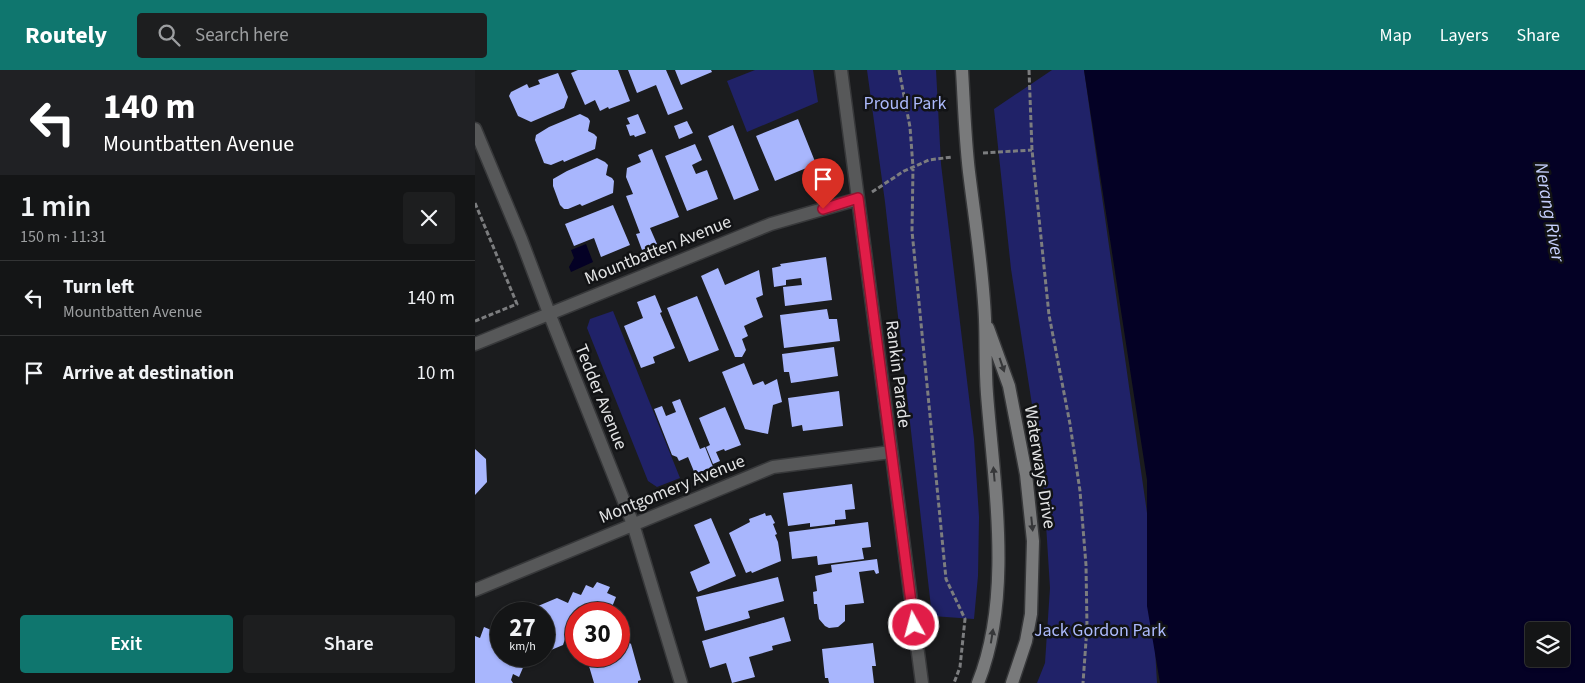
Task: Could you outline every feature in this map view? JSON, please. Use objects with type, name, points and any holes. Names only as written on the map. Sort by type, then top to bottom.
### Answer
[{"type":"street","name":"Rankin Parade","points":[[841,70],[922,683]]},
{"type":"street","name":"Waterways Drive","points":[[962,70],[967,155],[985,319],[985,363],[999,553],[995,614],[990,647],[978,683]]},
{"type":"street","name":"Tedder Avenue","points":[[475,129],[521,239],[633,524],[681,683]]},
{"type":"street","name":"Mountbatten Avenue","points":[[475,344],[771,224],[858,198]]},
{"type":"street","name":"Waterways Drive","points":[[985,319],[1009,386],[1027,474],[1033,541],[1031,614],[1026,641],[1012,683]]},
{"type":"street","name":"Montgomery Avenue","points":[[475,590],[773,467],[891,452]]},
{"type":"path","points":[[899,70],[910,127],[913,167],[911,231],[946,579],[965,619],[960,667],[954,683]]},
{"type":"path","points":[[1029,70],[1032,150],[1049,315],[1070,424],[1080,491],[1086,565],[1087,627],[1083,683]]},
{"type":"path","points":[[858,198],[877,190],[904,171],[929,160],[1032,150]]},
{"type":"path","points":[[475,203],[517,304],[475,321]]},
{"type":"green space","points":[[755,70],[813,70],[818,102],[747,132],[727,81]]},
{"type":"green space","name":"Proud Park","points":[[867,70],[936,70],[941,164],[974,439],[979,517],[978,576],[974,619],[932,616],[885,202]]},
{"type":"green space","name":"Jack Gordon Park","points":[[1052,70],[1084,70],[1147,513],[1157,683],[1037,683],[1045,663],[1050,588],[1043,476],[1011,269],[994,109]]},
{"type":"green space","points":[[613,311],[680,478],[657,487],[648,481],[587,328],[590,319]]},
{"type":"water","name":"Nerang River","points":[[1084,70],[1585,70],[1585,683],[1160,683],[1147,606],[1147,480]]},
{"type":"water","points":[[586,244],[593,262],[571,272],[569,267],[574,258],[571,250]]},
{"type":"building","points":[[578,70],[618,70],[630,101],[600,111],[595,100],[585,105],[571,73]]},
{"type":"building","points":[[628,70],[666,70],[683,109],[668,115],[656,85],[637,93]]},
{"type":"building","points":[[675,70],[711,70],[712,72],[681,85]]},
{"type":"building","points":[[558,73],[568,97],[564,108],[531,122],[518,116],[509,96],[511,92],[527,84],[529,88],[540,84],[538,80]]},
{"type":"building","points":[[580,114],[588,118],[590,121],[588,131],[597,137],[595,149],[564,162],[563,160],[551,165],[544,163],[535,140],[536,135],[549,127]]},
{"type":"building","points":[[638,114],[646,133],[635,137],[634,135],[630,136],[626,125],[630,124],[627,118]]},
{"type":"building","points":[[798,119],[816,164],[775,181],[756,136]]},
{"type":"building","points":[[687,121],[693,133],[679,139],[674,126]]},
{"type":"building","points":[[733,125],[759,190],[734,200],[708,136]]},
{"type":"building","points":[[695,144],[702,160],[692,165],[696,174],[707,170],[718,199],[687,211],[665,156]]},
{"type":"building","points":[[652,149],[679,217],[650,228],[657,244],[642,250],[636,234],[640,233],[626,196],[633,194],[626,177],[627,168],[641,162],[638,155]]},
{"type":"building","points":[[597,158],[608,165],[606,175],[614,181],[613,193],[582,206],[580,204],[564,209],[560,205],[553,186],[553,179]]},
{"type":"building","points":[[613,205],[630,245],[601,257],[594,238],[574,246],[565,224]]},
{"type":"building","points":[[826,257],[832,300],[785,306],[783,287],[802,285],[801,278],[786,280],[786,285],[774,287],[772,268],[781,266],[780,264]]},
{"type":"building","points":[[718,268],[725,285],[759,270],[763,295],[756,298],[763,317],[744,326],[748,336],[742,339],[746,350],[742,357],[735,357],[701,276]]},
{"type":"building","points":[[655,295],[662,312],[660,313],[675,348],[653,357],[655,363],[641,368],[624,326],[643,318],[637,302]]},
{"type":"building","points":[[697,296],[719,350],[689,362],[667,308]]},
{"type":"building","points":[[827,309],[829,319],[837,319],[840,341],[784,348],[780,315]]},
{"type":"building","points":[[834,347],[838,376],[791,383],[789,372],[784,372],[782,354]]},
{"type":"building","points":[[744,363],[753,385],[763,381],[765,385],[777,379],[782,402],[773,405],[768,434],[745,429],[722,372]]},
{"type":"building","points":[[839,391],[843,426],[803,431],[802,425],[792,427],[788,398]]},
{"type":"building","points":[[680,399],[700,449],[705,447],[713,467],[695,474],[688,457],[679,461],[677,457],[672,455],[654,409],[662,406],[666,416],[676,412],[672,402]]},
{"type":"building","points":[[725,407],[741,445],[716,452],[720,461],[713,464],[706,447],[710,445],[699,418]]},
{"type":"building","points":[[475,449],[486,459],[487,482],[475,495]]},
{"type":"building","points":[[852,484],[855,509],[845,510],[846,519],[835,520],[835,524],[810,527],[810,523],[788,526],[783,493]]},
{"type":"building","points":[[765,513],[766,516],[771,515],[775,523],[773,524],[777,534],[775,535],[781,561],[752,573],[751,571],[746,573],[729,533],[750,522],[749,519]]},
{"type":"building","points":[[711,518],[736,576],[698,592],[690,572],[710,563],[694,525]]},
{"type":"building","points":[[868,522],[871,547],[862,548],[864,559],[818,565],[817,556],[792,559],[789,532]]},
{"type":"building","points":[[877,559],[879,573],[876,574],[874,570],[859,572],[864,603],[845,605],[845,621],[838,627],[829,628],[825,626],[819,619],[817,604],[814,604],[813,592],[817,591],[815,576],[832,572],[831,565]]},
{"type":"building","points":[[778,577],[784,601],[748,611],[750,618],[705,631],[696,597]]},
{"type":"building","points":[[597,582],[610,587],[607,593],[616,597],[614,602],[568,602],[573,592],[581,595],[586,585],[593,588]]},
{"type":"building","points":[[557,598],[566,602],[565,639],[563,645],[555,648],[555,602],[548,602]]},
{"type":"building","points":[[784,617],[791,641],[772,646],[773,650],[749,657],[755,677],[732,683],[726,663],[710,668],[702,641]]},
{"type":"building","points":[[484,627],[490,630],[490,667],[523,667],[519,677],[513,674],[511,680],[513,683],[475,683],[475,636],[480,638]]},
{"type":"building","points":[[873,643],[876,666],[872,666],[874,683],[829,683],[828,678],[825,678],[822,649]]},
{"type":"building","points":[[631,644],[641,680],[638,683],[594,683],[589,667],[630,667]]},
{"type":"route","points":[[823,209],[858,198],[914,625]]}]
